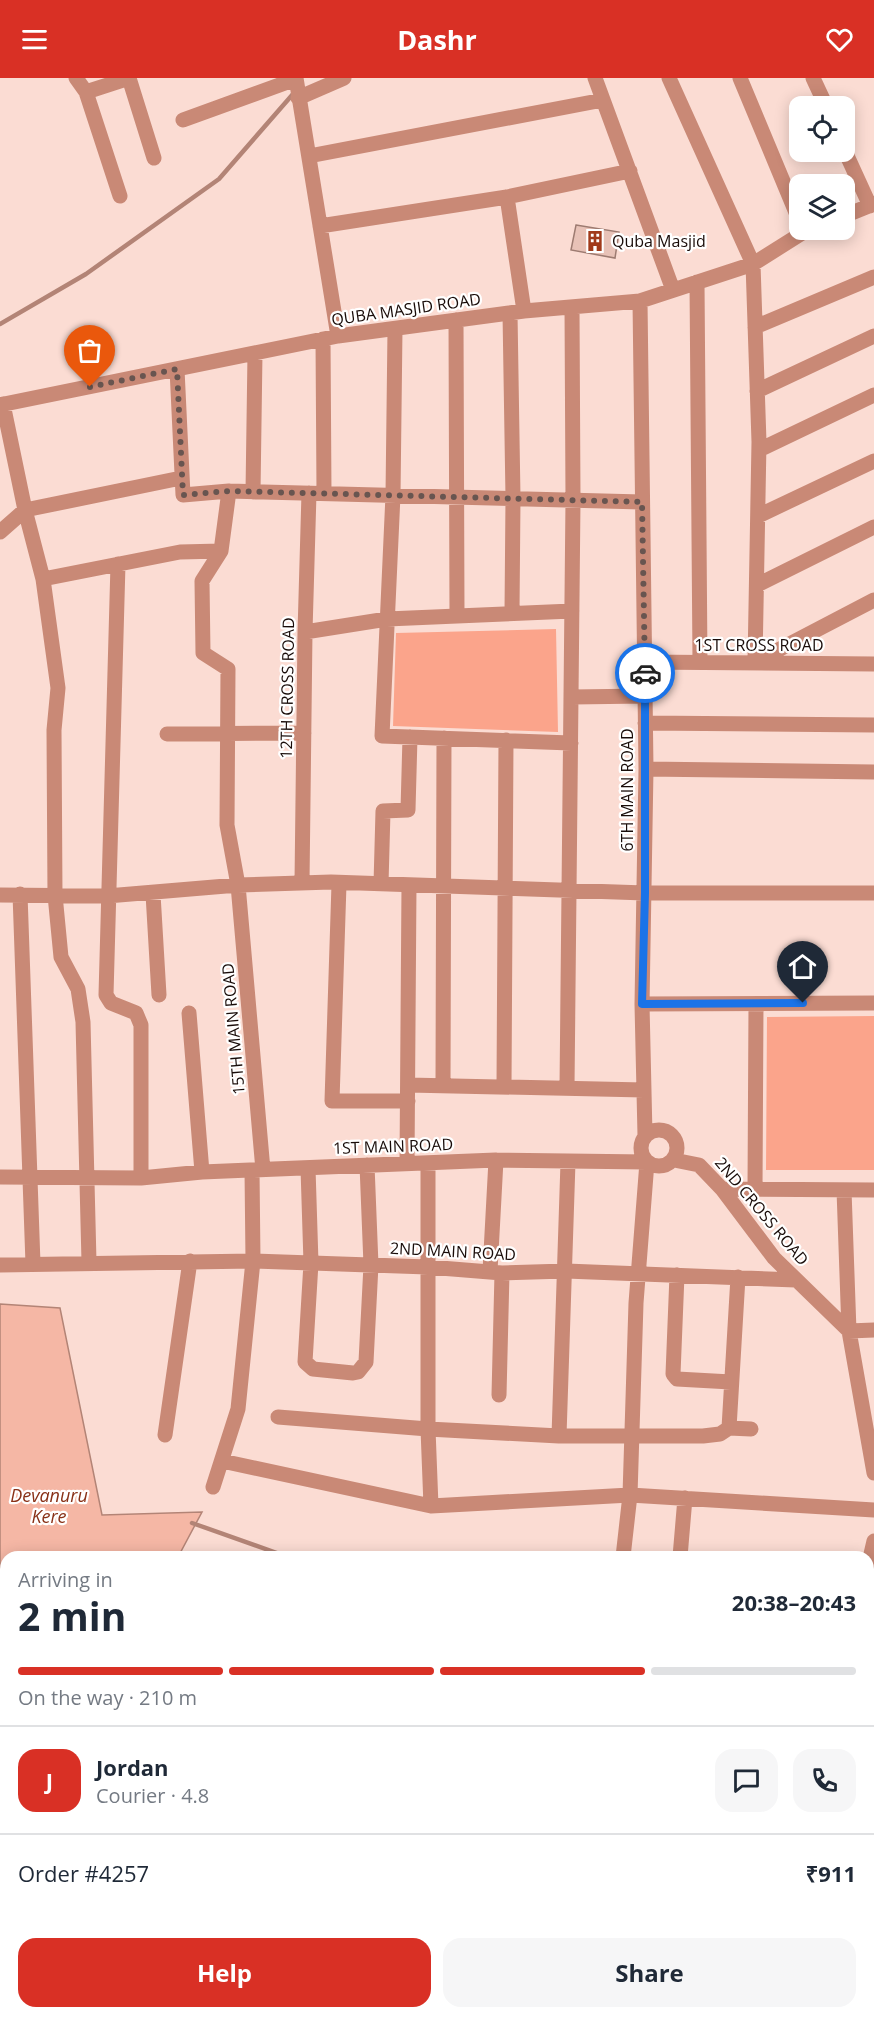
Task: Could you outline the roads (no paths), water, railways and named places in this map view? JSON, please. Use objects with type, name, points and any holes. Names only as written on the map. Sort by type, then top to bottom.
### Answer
[{"type":"street","points":[[76,78],[86,92],[120,196]]},
{"type":"street","points":[[86,92],[129,78],[154,158]]},
{"type":"street","points":[[183,120],[297,87],[344,78]]},
{"type":"street","points":[[595,78],[673,290]]},
{"type":"street","points":[[669,78],[753,264],[759,450],[755,662],[874,600]]},
{"type":"street","points":[[740,78],[789,195]]},
{"type":"street","points":[[813,78],[821,96]]},
{"type":"street","name":"12TH CROSS ROAD","points":[[297,87],[320,226],[330,338],[304,632],[302,883]]},
{"type":"street","points":[[309,156],[603,100]]},
{"type":"street","points":[[850,162],[872,205],[855,212]]},
{"type":"street","points":[[320,226],[507,197],[630,171]]},
{"type":"street","points":[[507,197],[517,312],[512,613]]},
{"type":"street","name":"QUBA MASJID ROAD","points":[[2,405],[330,338],[517,312],[640,301],[753,264],[789,238]]},
{"type":"street","points":[[755,327],[874,277]]},
{"type":"street","points":[[697,282],[700,662]]},
{"type":"street","name":"6TH MAIN ROAD","points":[[640,301],[646,769],[642,1004],[645,1135]]},
{"type":"street","points":[[567,1088],[567,888],[572,696],[572,307]]},
{"type":"street","points":[[456,320],[457,615]]},
{"type":"street","points":[[395,328],[393,495],[382,736],[571,743]]},
{"type":"street","points":[[757,391],[874,336]]},
{"type":"street","points":[[253,492],[255,353]]},
{"type":"street","points":[[177,369],[183,495],[229,491],[642,502]]},
{"type":"street","points":[[759,450],[874,395]]},
{"type":"street","points":[[2,405],[43,579],[57,688],[54,730],[55,895],[61,957],[78,989],[81,1005],[89,1262]]},
{"type":"street","points":[[758,516],[874,461]]},
{"type":"street","points":[[0,532],[25,510],[181,478]]},
{"type":"street","points":[[43,579],[180,552],[221,551],[229,491]]},
{"type":"street","points":[[757,585],[874,527]]},
{"type":"street","name":"15TH MAIN ROAD","points":[[213,1487],[238,1409],[253,1261],[257,1170],[238,885],[227,825],[228,669],[202,653],[202,581],[221,551]]},
{"type":"street","points":[[118,564],[106,995],[111,1003],[136,1013],[141,1025],[141,1178]]},
{"type":"street","points":[[304,632],[387,619],[572,611]]},
{"type":"street","name":"1ST CROSS ROAD","points":[[644,662],[874,664]]},
{"type":"street","points":[[572,696],[645,696]]},
{"type":"street","points":[[645,723],[874,725]]},
{"type":"street","points":[[167,734],[304,733]]},
{"type":"street","points":[[381,884],[383,811],[408,810],[410,737]]},
{"type":"street","points":[[443,1085],[444,738]]},
{"type":"street","points":[[504,1086],[506,740]]},
{"type":"street","points":[[646,769],[874,772]]},
{"type":"street","points":[[0,895],[107,896],[153,894],[238,885],[302,883],[567,888],[645,893],[874,892]]},
{"type":"street","points":[[339,884],[333,1101],[408,1101]]},
{"type":"street","points":[[407,1164],[409,885]]},
{"type":"street","points":[[20,894],[28,1178],[33,1264]]},
{"type":"street","points":[[153,894],[159,995]]},
{"type":"street","points":[[642,1004],[874,1003]]},
{"type":"street","points":[[754,1189],[756,1004]]},
{"type":"street","points":[[189,1013],[202,1172]]},
{"type":"street","points":[[408,1085],[644,1090]]},
{"type":"street","points":[[624,1551],[630,1495],[639,1273],[647,1162],[640,1149],[645,1135],[658,1129],[671,1133],[678,1146],[674,1160],[661,1167],[647,1162]]},
{"type":"street","points":[[496,1160],[499,1395]]},
{"type":"street","name":"1ST MAIN ROAD","points":[[0,1177],[141,1178],[202,1172],[496,1160],[647,1162]]},
{"type":"street","name":"2ND CROSS ROAD","points":[[674,1160],[699,1165],[722,1189],[774,1258],[849,1331]]},
{"type":"street","points":[[429,1162],[428,1429],[432,1506]]},
{"type":"street","points":[[560,1436],[568,1162]]},
{"type":"street","points":[[308,1168],[311,1263],[306,1366],[313,1369],[354,1373],[358,1372],[366,1362],[370,1265],[368,1165]]},
{"type":"street","points":[[722,1189],[874,1190]]},
{"type":"street","points":[[844,1190],[849,1331],[870,1426],[874,1473]]},
{"type":"street","points":[[165,1435],[190,1261]]},
{"type":"street","name":"2ND MAIN ROAD","points":[[0,1264],[253,1261],[428,1267],[496,1272],[566,1271],[796,1280]]},
{"type":"street","points":[[676,1275],[673,1374],[677,1379],[731,1382]]},
{"type":"street","points":[[729,1428],[738,1277]]},
{"type":"street","points":[[849,1331],[874,1330]]},
{"type":"street","points":[[278,1417],[428,1429],[560,1436],[711,1436],[720,1434],[729,1428],[751,1429]]},
{"type":"street","points":[[222,1461],[432,1506],[630,1495],[874,1510]]},
{"type":"street","points":[[681,1551],[685,1498]]},
{"type":"water","name":"Devanuru Kere","points":[[0,1304],[60,1308],[102,1515],[202,1512],[181,1551],[0,1551]]},
{"type":"waterway","points":[[0,324],[86,274],[219,179],[293,94]]},
{"type":"waterway","points":[[192,1523],[271,1551]]},
{"type":"place","name":"Quba Masjid","points":[[595,241]]}]
